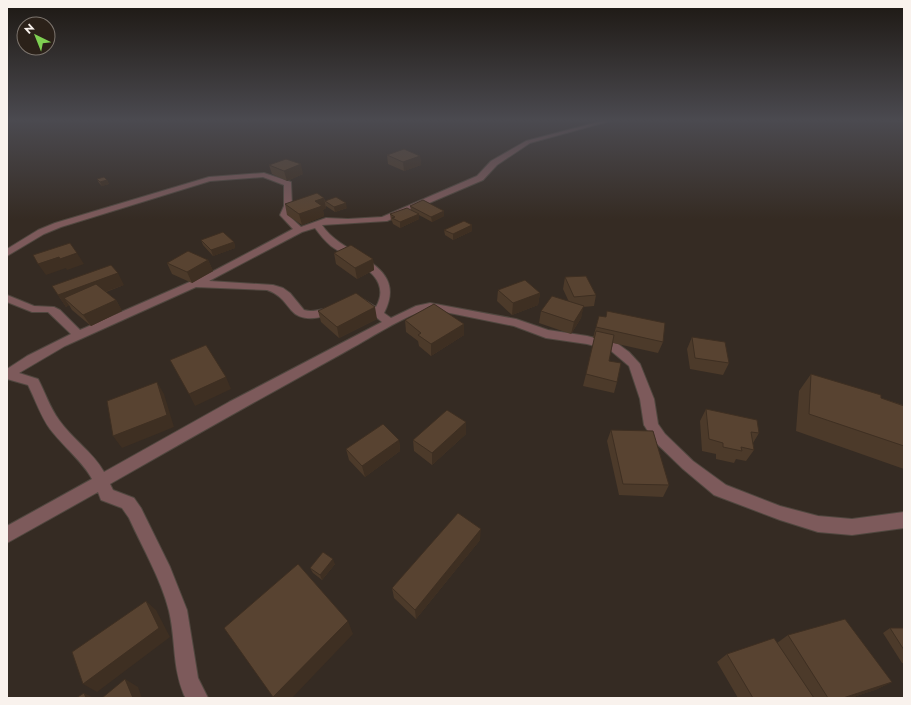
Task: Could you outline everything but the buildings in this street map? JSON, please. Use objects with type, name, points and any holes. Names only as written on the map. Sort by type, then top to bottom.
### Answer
[{"type":"street","points":[[8,374],[31,359],[78,335],[196,284],[299,230],[326,222],[384,219],[480,178],[494,163],[509,154]]},
{"type":"street","points":[[7,253],[41,232],[58,225],[180,187],[225,177],[264,175],[288,184],[288,206],[284,215],[299,230]]},
{"type":"street","points":[[317,224],[323,233],[338,246],[355,255],[377,271],[385,285],[384,304],[378,314]]},
{"type":"street","points":[[196,284],[268,287],[280,290],[286,295],[291,305],[298,312],[310,316],[322,314],[362,301],[390,323]]},
{"type":"street","points":[[7,298],[32,309],[50,309],[56,312],[78,335]]},
{"type":"street","points":[[7,535],[234,406],[390,323],[420,308],[430,306],[516,323],[563,338],[588,340],[610,345],[625,355],[634,364],[647,399],[651,425],[660,438],[688,466],[720,490],[780,514],[818,524],[852,527],[904,520]]},
{"type":"street","points":[[8,374],[33,382],[54,424],[76,450],[93,466],[108,495],[128,503],[135,513],[170,584],[179,613],[186,678],[198,698]]}]
